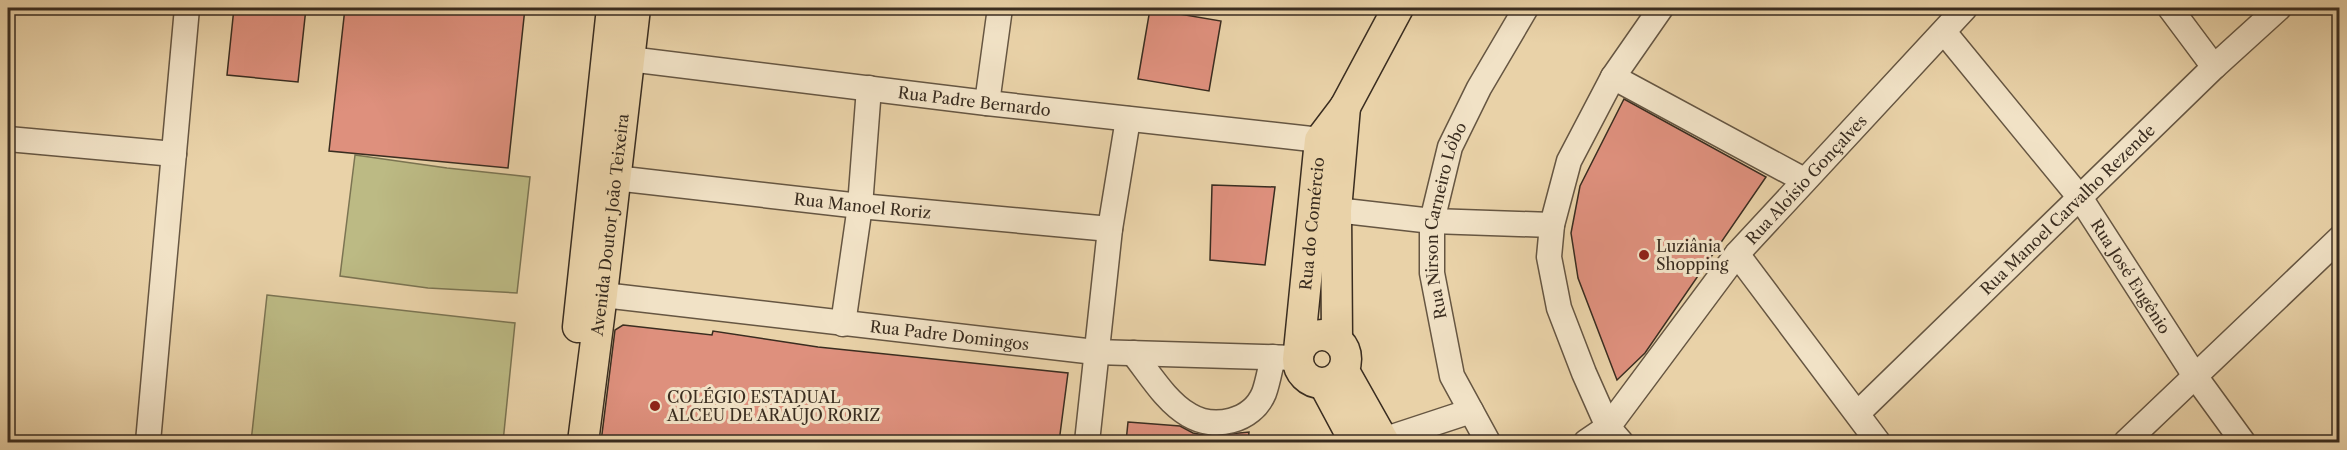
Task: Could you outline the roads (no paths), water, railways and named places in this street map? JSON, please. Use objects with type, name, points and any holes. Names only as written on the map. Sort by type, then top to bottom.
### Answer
[{"type":"main road","name":"Avenida Doutor João Teixeira","points":[[567,442],[592,293],[615,178],[618,57],[612,8]]},
{"type":"main road","name":"Avenida Doutor João Teixeira","points":[[583,442],[592,293],[618,57],[635,8]]},
{"type":"main road","name":"Rua do Comércio","points":[[1290,356],[1320,140],[1345,107],[1398,8]]},
{"type":"main road","name":"Rua do Comércio","points":[[1337,340],[1336,210],[1345,107]]},
{"type":"main road","points":[[1315,336],[1330,336],[1342,345],[1347,357],[1334,377],[1308,380],[1290,356],[1308,339],[1315,336]]},
{"type":"main road","points":[[1334,377],[1374,442]]},
{"type":"street","points":[[148,442],[187,8]]},
{"type":"street","points":[[987,103],[1000,8]]},
{"type":"street","name":"Rua Nirson Carneiro Lôbo","points":[[1488,442],[1452,376],[1432,273],[1432,221],[1450,147],[1479,88],[1526,8]]},
{"type":"street","points":[[1615,435],[1584,373],[1559,308],[1549,257],[1552,225],[1569,161],[1613,77],[1661,8]]},
{"type":"street","name":"Rua Aloísio Gonçalves","points":[[1586,442],[1615,435],[1737,254],[1965,8]]},
{"type":"street","points":[[2170,8],[2214,67]]},
{"type":"street","name":"Rua Manoel Carvalho Rezende","points":[[1858,413],[2081,199],[2214,67],[2279,8]]},
{"type":"street","name":"Rua José Eugênio","points":[[1944,32],[2081,199],[2195,376],[2243,442]]},
{"type":"street","name":"Rua Padre Bernardo","points":[[618,57],[987,103],[1320,140]]},
{"type":"street","points":[[1613,77],[1804,180]]},
{"type":"street","points":[[843,324],[860,206],[869,88]]},
{"type":"street","points":[[1087,442],[1110,229],[1128,119]]},
{"type":"street","points":[[8,139],[174,154]]},
{"type":"street","name":"Rua Manoel Roriz","points":[[615,178],[860,206],[1110,229]]},
{"type":"street","points":[[1336,210],[1432,221],[1552,225]]},
{"type":"street","points":[[2126,442],[2340,238]]},
{"type":"street","points":[[1737,254],[1878,442]]},
{"type":"street","name":"Rua Padre Domingos","points":[[592,293],[1095,352],[1290,356]]},
{"type":"street","points":[[1133,353],[1173,402],[1189,415],[1207,422],[1224,423],[1240,418],[1255,408],[1290,356]]},
{"type":"street","points":[[1374,442],[1471,411]]},
{"type":"place","name":"Luziânia Shopping","points":[[1644,255]]},
{"type":"place","name":"COLÉGIO ESTADUAL ALCEU DE ARAÚJO RORIZ","points":[[655,406]]}]
